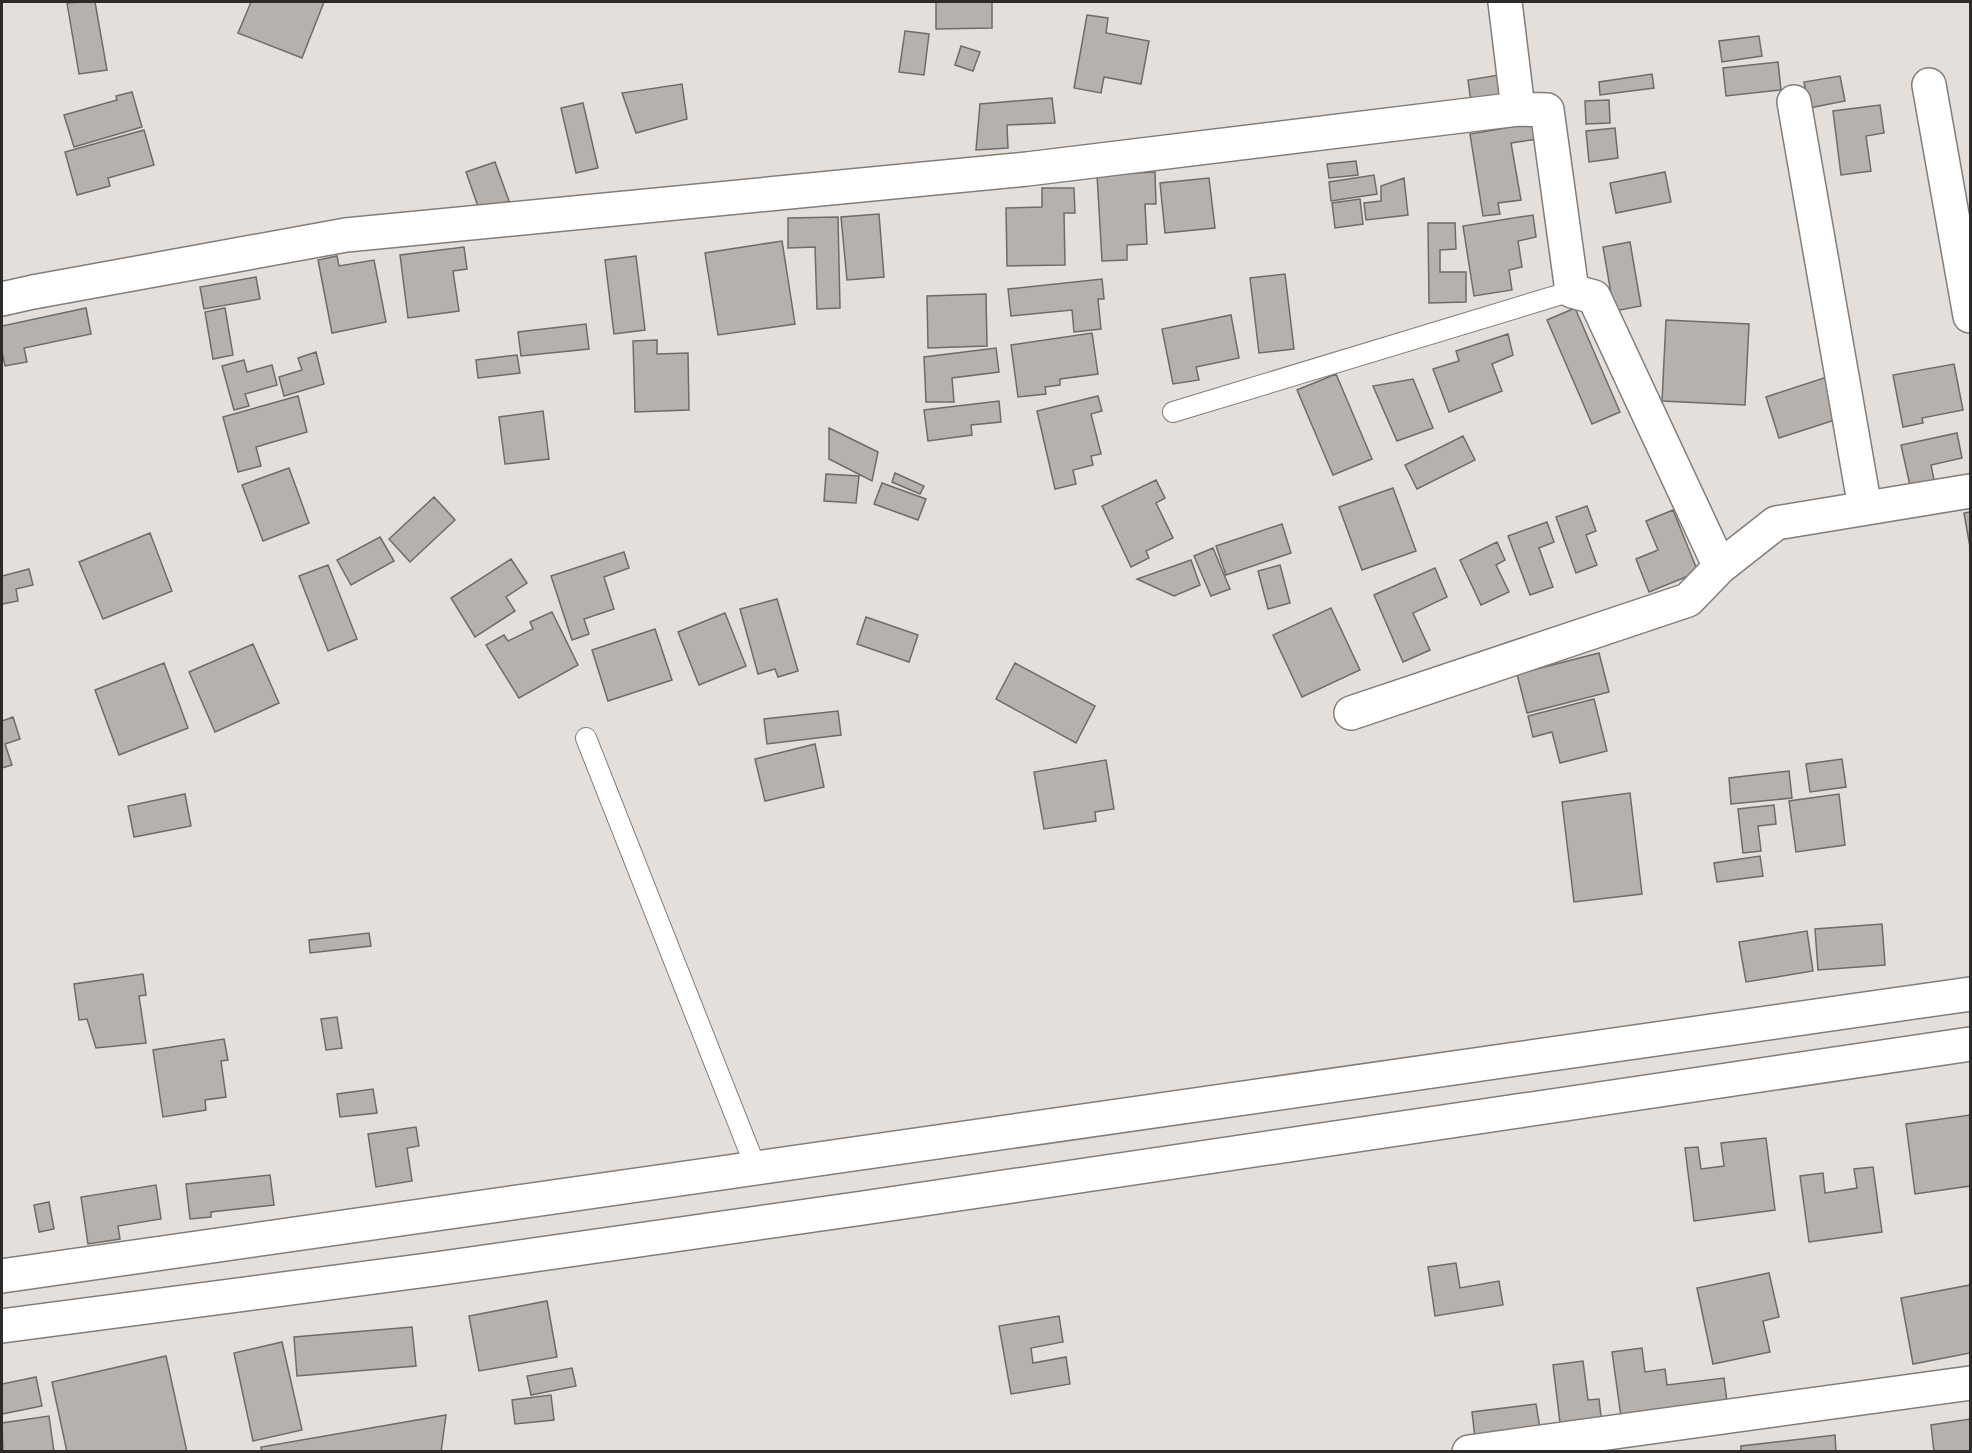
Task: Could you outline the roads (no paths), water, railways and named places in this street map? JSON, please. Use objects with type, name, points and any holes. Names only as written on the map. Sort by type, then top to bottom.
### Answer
[{"type":"street","points":[[1505,2],[1518,109]]},
{"type":"street","points":[[1929,85],[1971,316]]},
{"type":"street","points":[[1794,102],[1865,508]]},
{"type":"street","points":[[2,299],[346,235],[1027,169],[1518,109],[1547,110],[1572,291],[1594,297],[1720,567]]},
{"type":"street","points":[[1351,713],[1688,600],[1720,567],[1776,523],[1971,490]]},
{"type":"street","points":[[2,1276],[1971,994]]},
{"type":"street","points":[[2,1326],[435,1269],[1971,1044]]},
{"type":"street","points":[[1469,1452],[1971,1383]]},
{"type":"lane","points":[[1173,412],[1572,291]]},
{"type":"lane","points":[[586,738],[756,1168]]}]
